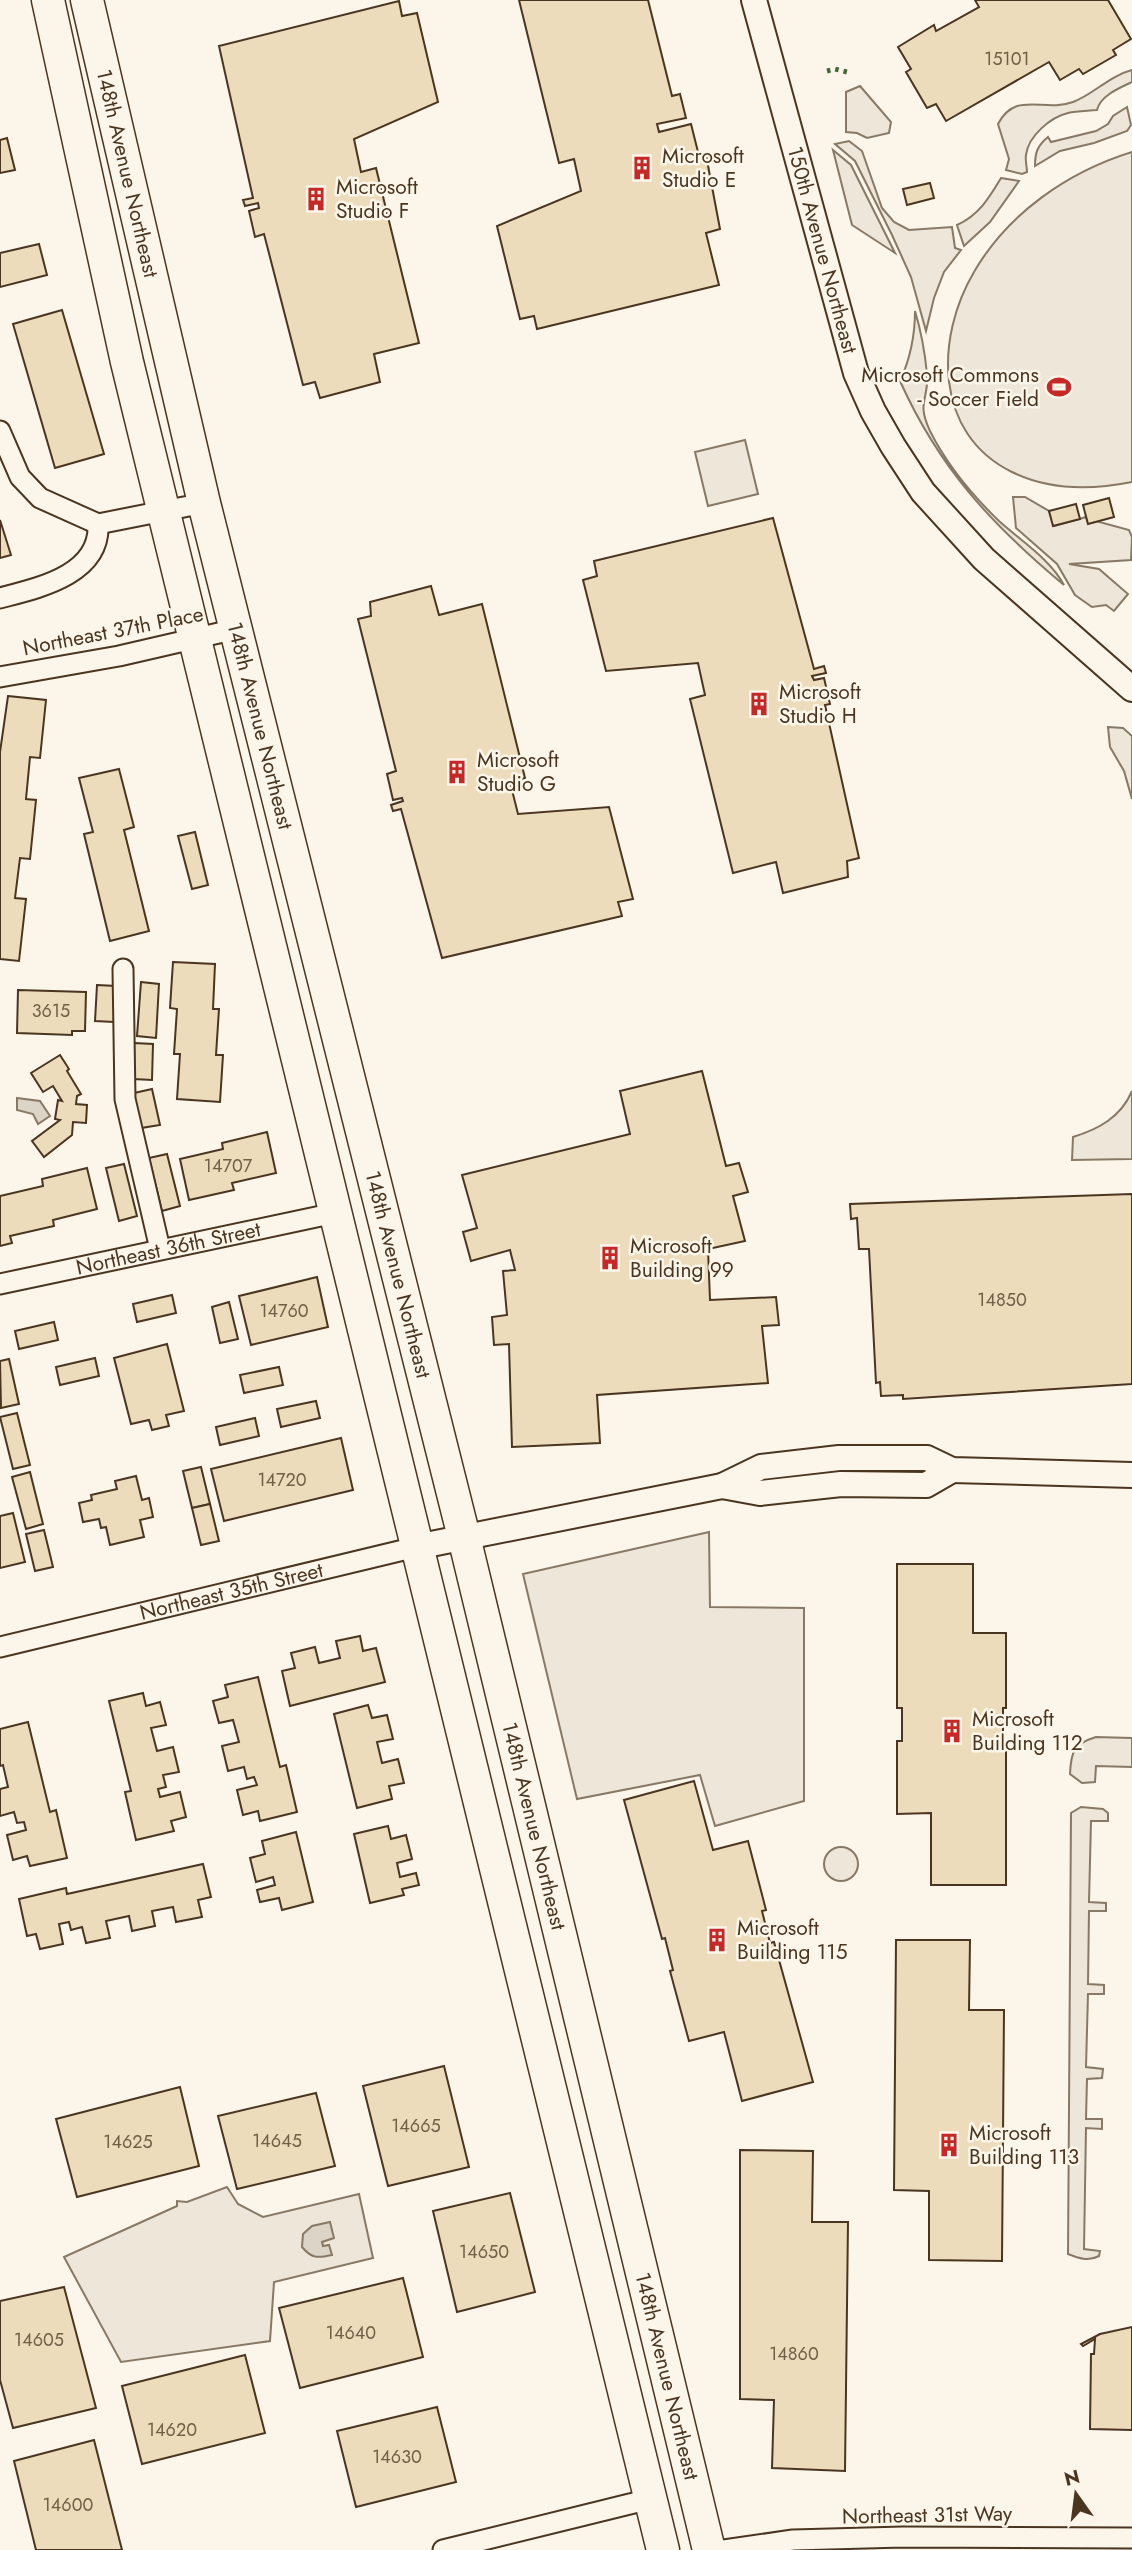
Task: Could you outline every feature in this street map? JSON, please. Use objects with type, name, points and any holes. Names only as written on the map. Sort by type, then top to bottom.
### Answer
[{"type":"main road","name":"148th Avenue Northeast","points":[[48,0],[127,362],[663,2550]]},
{"type":"main road","name":"148th Avenue Northeast","points":[[87,0],[204,503],[464,1537],[709,2550]]},
{"type":"street","name":"150th Avenue Northeast","points":[[754,0],[856,373],[892,446],[923,492],[984,559],[1132,689]]},
{"type":"street","points":[[0,431],[20,477],[40,498],[99,524],[204,503]]},
{"type":"street","points":[[0,597],[42,587],[69,575],[92,549],[99,536],[99,524]]},
{"type":"street","name":"Northeast 37th Place","points":[[0,677],[119,656],[236,629]]},
{"type":"street","points":[[123,969],[125,1099],[160,1249]]},
{"type":"street","name":"Northeast 36th Street","points":[[0,1284],[335,1213]]},
{"type":"street","points":[[464,1537],[722,1486],[760,1493],[841,1485],[926,1485],[952,1470],[1132,1475]]},
{"type":"street","name":"Northeast 35th Street","points":[[0,1647],[464,1537]]},
{"type":"street","points":[[443,2550],[650,2499]]},
{"type":"street","name":"Northeast 31st Way","points":[[724,2550],[806,2540],[917,2537],[1132,2538]]},
{"type":"shaded area","points":[[1132,70],[1132,82],[1106,97],[1097,110],[1061,115],[1041,128],[1028,148],[1027,172],[1022,174],[1006,170],[1009,159],[998,124],[1005,114],[1022,105],[1062,105],[1073,102],[1116,76]]},
{"type":"shaded area","points":[[860,86],[891,122],[889,133],[867,138],[846,132],[846,92]]},
{"type":"shaded area","points":[[1127,107],[1131,125],[1127,131],[1060,151],[1035,166],[1037,150],[1048,137],[1051,142],[1096,131]]},
{"type":"shaded area","points":[[849,141],[862,151],[882,208],[894,222],[909,230],[952,227],[955,248],[961,250],[944,272],[926,331],[911,277],[892,235],[855,161],[835,144]]},
{"type":"shaded area","points":[[833,150],[851,165],[895,253],[852,225]]},
{"type":"shaded area","name":"Microsoft Commons - Soccer Field","points":[[1132,152],[1132,482],[1086,487],[1041,483],[1012,472],[986,455],[968,434],[955,409],[949,382],[948,354],[953,326],[961,298],[974,272],[1004,231],[1022,213],[1063,183],[1108,160]]},
{"type":"shaded area","points":[[1001,178],[1019,181],[990,222],[964,246],[957,225],[977,211]]},
{"type":"shaded area","points":[[915,311],[927,374],[923,407],[926,421],[937,444],[952,468],[979,501],[1043,559],[1064,585],[1013,540],[970,493],[950,468],[915,412],[900,381],[912,346]]},
{"type":"shaded area","points":[[745,440],[758,494],[708,506],[695,452]]},
{"type":"shaded area","points":[[1013,497],[1025,497],[1049,511],[1054,526],[1086,517],[1088,523],[1096,521],[1129,530],[1132,537],[1131,560],[1069,564],[1099,569],[1128,594],[1114,611],[1106,605],[1092,607],[1075,595],[1057,564],[1016,528]]},
{"type":"shaded area","points":[[1108,727],[1123,728],[1132,736],[1132,799],[1124,771],[1110,747]]},
{"type":"shaded area","points":[[1132,1091],[1132,1159],[1072,1160],[1073,1137],[1108,1121],[1122,1108]]},
{"type":"shaded area","points":[[17,1098],[40,1101],[50,1116],[38,1124],[33,1114],[17,1110]]},
{"type":"shaded area","points":[[709,1532],[710,1607],[804,1608],[804,1801],[715,1826],[700,1775],[577,1799],[523,1574]]},
{"type":"shaded area","points":[[1096,1737],[1132,1738],[1132,1767],[1096,1766],[1095,1782],[1082,1783],[1070,1774],[1071,1760],[1078,1746]]},
{"type":"shaded area","points":[[1081,1807],[1103,1809],[1108,1813],[1108,1821],[1091,1821],[1089,1902],[1106,1903],[1106,1911],[1089,1911],[1088,1984],[1104,1985],[1104,1994],[1088,1994],[1086,2067],[1103,2069],[1102,2078],[1087,2079],[1086,2119],[1102,2119],[1102,2129],[1086,2128],[1084,2249],[1100,2251],[1099,2256],[1087,2259],[1068,2254],[1071,1813]]},
{"type":"shaded area","points":[[841,1847],[853,1852],[858,1864],[853,1876],[841,1881],[829,1876],[824,1864],[829,1852]]},
{"type":"shaded area","points":[[227,2187],[238,2204],[263,2217],[359,2194],[373,2258],[274,2282],[270,2341],[121,2362],[64,2257],[177,2206],[177,2201],[187,2202]]},
{"type":"shaded area","points":[[330,2222],[334,2238],[322,2242],[323,2246],[329,2245],[332,2255],[312,2256],[302,2247],[303,2234],[312,2226]]},
{"type":"building","name":"Microsoft Studio E","points":[[519,0],[648,0],[672,96],[680,94],[686,118],[657,124],[659,132],[691,124],[699,156],[706,155],[720,229],[706,233],[719,285],[537,329],[534,316],[520,319],[497,226],[581,191],[574,159],[559,163]]},
{"type":"building","points":[[975,0],[1108,0],[1131,39],[1113,50],[1116,55],[1083,74],[1079,69],[1060,80],[1049,62],[946,121],[936,104],[927,108],[906,72],[911,69],[898,47],[934,25],[936,31],[979,7]]},
{"type":"building","name":"Microsoft Studio F","points":[[399,1],[402,16],[417,13],[438,102],[354,139],[361,172],[376,168],[419,343],[374,354],[380,382],[320,398],[315,382],[303,385],[264,234],[255,237],[249,211],[259,208],[258,203],[245,206],[243,200],[253,198],[219,46]]},
{"type":"building","points":[[7,138],[15,170],[0,173],[0,140]]},
{"type":"building","points":[[930,183],[934,198],[907,205],[903,189]]},
{"type":"building","points":[[39,244],[47,275],[0,287],[0,253]]},
{"type":"building","points":[[62,310],[104,454],[55,468],[13,324]]},
{"type":"building","points":[[1109,498],[1114,517],[1088,524],[1083,505]]},
{"type":"building","points":[[1076,504],[1080,519],[1053,526],[1049,511]]},
{"type":"building","name":"Microsoft Studio H","points":[[773,518],[814,669],[824,666],[826,673],[812,676],[814,680],[824,678],[830,704],[825,705],[859,858],[847,861],[848,877],[783,893],[776,862],[733,873],[690,699],[705,695],[698,663],[606,671],[583,580],[597,576],[594,561]]},
{"type":"building","points":[[0,520],[11,555],[0,558]]},
{"type":"building","name":"Microsoft Studio G","points":[[431,586],[439,615],[482,604],[525,778],[510,782],[518,814],[609,807],[633,899],[618,902],[622,916],[442,958],[401,809],[393,811],[391,805],[403,801],[402,798],[393,800],[387,774],[396,771],[358,619],[371,616],[370,602]]},
{"type":"building","points":[[8,696],[46,700],[40,758],[30,757],[26,799],[36,800],[30,859],[20,858],[15,898],[26,899],[19,961],[0,959],[0,752]]},
{"type":"building","points":[[119,769],[134,827],[124,830],[149,931],[110,941],[84,834],[93,832],[79,778]]},
{"type":"building","points":[[195,832],[208,885],[192,889],[178,836]]},
{"type":"building","points":[[173,962],[215,964],[213,1009],[219,1009],[216,1055],[223,1055],[220,1102],[177,1099],[180,1054],[174,1054],[177,1009],[170,1008]]},
{"type":"building","points":[[141,982],[159,984],[156,1038],[137,1036]]},
{"type":"building","points":[[97,985],[116,986],[114,1022],[95,1021]]},
{"type":"building","points":[[18,990],[86,992],[85,1031],[72,1031],[72,1035],[17,1033]]},
{"type":"building","points":[[134,1043],[153,1044],[152,1080],[133,1079]]},
{"type":"building","points":[[60,1055],[81,1094],[77,1096],[76,1104],[87,1105],[86,1123],[73,1122],[72,1135],[44,1157],[32,1141],[60,1120],[55,1119],[58,1100],[62,1101],[53,1086],[43,1092],[31,1073]]},
{"type":"building","name":"Microsoft Building 99","points":[[702,1071],[726,1166],[739,1163],[748,1192],[733,1196],[745,1241],[708,1249],[710,1300],[776,1297],[779,1325],[762,1326],[768,1383],[597,1395],[600,1443],[512,1447],[509,1344],[494,1345],[492,1317],[507,1315],[503,1271],[515,1270],[510,1250],[471,1261],[463,1232],[477,1228],[462,1175],[630,1134],[620,1091]]},
{"type":"building","points":[[152,1089],[160,1125],[141,1128],[134,1093]]},
{"type":"building","points":[[267,1132],[276,1173],[232,1183],[234,1190],[189,1200],[180,1159],[223,1149],[222,1143]]},
{"type":"building","points":[[167,1154],[180,1206],[162,1211],[149,1158]]},
{"type":"building","points":[[124,1164],[137,1216],[119,1221],[106,1168]]},
{"type":"building","points":[[87,1168],[97,1209],[53,1220],[54,1226],[10,1236],[12,1243],[0,1246],[0,1196],[43,1186],[42,1179]]},
{"type":"building","points":[[1132,1194],[1132,1384],[903,1399],[903,1395],[881,1396],[880,1382],[876,1383],[869,1249],[859,1249],[857,1218],[851,1219],[850,1204]]},
{"type":"building","points":[[317,1277],[328,1327],[251,1345],[239,1296]]},
{"type":"building","points":[[172,1295],[176,1313],[137,1322],[133,1304]]},
{"type":"building","points":[[229,1302],[238,1339],[220,1343],[212,1307]]},
{"type":"building","points":[[54,1322],[58,1340],[19,1349],[15,1331]]},
{"type":"building","points":[[167,1344],[184,1411],[166,1415],[169,1426],[152,1430],[149,1420],[131,1424],[114,1358]]},
{"type":"building","points":[[95,1358],[99,1376],[60,1385],[56,1367]]},
{"type":"building","points":[[9,1359],[19,1404],[1,1408],[0,1361]]},
{"type":"building","points":[[279,1367],[283,1385],[244,1393],[240,1375]]},
{"type":"building","points":[[316,1401],[320,1418],[281,1427],[277,1409]]},
{"type":"building","points":[[17,1413],[30,1465],[13,1469],[0,1417]]},
{"type":"building","points":[[255,1418],[259,1436],[220,1445],[216,1427]]},
{"type":"building","points":[[341,1438],[353,1490],[224,1521],[211,1469]]},
{"type":"building","points":[[201,1467],[210,1504],[192,1508],[183,1471]]},
{"type":"building","points":[[30,1472],[43,1524],[26,1529],[12,1477]]},
{"type":"building","points":[[136,1476],[142,1500],[149,1498],[153,1517],[140,1520],[144,1537],[110,1545],[106,1527],[101,1528],[99,1519],[83,1522],[79,1503],[92,1500],[91,1495],[117,1489],[115,1481]]},
{"type":"building","points":[[210,1504],[219,1541],[201,1545],[192,1508]]},
{"type":"building","points":[[13,1513],[25,1562],[0,1568],[0,1516]]},
{"type":"building","points":[[44,1530],[53,1567],[35,1571],[26,1534]]},
{"type":"building","name":"Microsoft Building 112","points":[[897,1564],[973,1564],[973,1633],[1006,1633],[1003,1741],[1006,1741],[1006,1885],[931,1885],[931,1813],[897,1814],[897,1741],[902,1741],[902,1708],[897,1708]]},
{"type":"building","points":[[360,1636],[363,1651],[376,1648],[385,1682],[290,1706],[282,1671],[295,1668],[291,1653],[315,1647],[319,1663],[340,1658],[336,1641]]},
{"type":"building","points":[[258,1677],[280,1767],[286,1765],[297,1812],[260,1821],[258,1811],[243,1815],[237,1790],[257,1785],[254,1777],[247,1779],[244,1767],[228,1771],[222,1746],[239,1742],[233,1720],[219,1723],[213,1701],[228,1697],[225,1685]]},
{"type":"building","points":[[143,1693],[146,1706],[160,1702],[166,1725],[151,1728],[157,1751],[173,1747],[179,1772],[163,1775],[166,1787],[158,1789],[160,1797],[180,1792],[186,1817],[171,1821],[174,1831],[136,1840],[125,1792],[131,1791],[109,1701]]},
{"type":"building","points":[[368,1705],[372,1718],[387,1715],[393,1739],[377,1742],[382,1763],[398,1759],[404,1783],[389,1786],[392,1799],[357,1808],[334,1714]]},
{"type":"building","points":[[28,1722],[50,1812],[56,1810],[67,1858],[30,1866],[27,1856],[13,1860],[7,1835],[26,1830],[24,1822],[17,1823],[14,1812],[0,1816],[0,1789],[8,1787],[3,1765],[0,1766],[0,1729]]},
{"type":"building","name":"Microsoft Building 115","points":[[694,1781],[713,1850],[748,1841],[766,1910],[762,1911],[770,1943],[774,1942],[813,2082],[742,2101],[724,2032],[689,2041],[670,1971],[673,1970],[665,1938],[662,1939],[624,1800]]},
{"type":"building","points":[[388,1826],[391,1839],[406,1835],[412,1859],[397,1863],[400,1877],[416,1873],[419,1885],[402,1889],[404,1895],[370,1903],[354,1834]]},
{"type":"building","points":[[296,1832],[313,1902],[282,1910],[279,1898],[260,1902],[257,1890],[275,1885],[273,1877],[256,1882],[250,1858],[265,1854],[262,1841]]},
{"type":"building","points":[[203,1864],[211,1897],[198,1900],[202,1917],[176,1922],[173,1907],[152,1911],[155,1926],[132,1931],[129,1916],[106,1921],[110,1938],[86,1943],[82,1927],[71,1930],[69,1922],[59,1924],[63,1944],[40,1949],[36,1934],[27,1936],[19,1899],[66,1888],[67,1894]]},
{"type":"building","name":"Microsoft Building 113","points":[[896,1940],[970,1940],[969,2010],[1004,2010],[1002,2261],[929,2260],[929,2191],[894,2190]]},
{"type":"building","points":[[444,2066],[469,2167],[388,2186],[363,2086]]},
{"type":"building","points":[[180,2087],[199,2166],[77,2197],[56,2119]]},
{"type":"building","points":[[316,2093],[335,2166],[237,2189],[218,2116]]},
{"type":"building","points":[[740,2150],[813,2151],[812,2222],[848,2222],[845,2471],[772,2468],[774,2400],[740,2399]]},
{"type":"building","points":[[510,2193],[535,2292],[457,2312],[433,2211]]},
{"type":"building","points":[[403,2278],[423,2357],[300,2388],[279,2308]]},
{"type":"building","points":[[64,2287],[96,2408],[13,2428],[0,2380],[0,2301]]},
{"type":"building","points":[[1132,2327],[1132,2430],[1090,2429],[1091,2354],[1094,2354],[1095,2339],[1083,2346],[1081,2344],[1100,2334]]},
{"type":"building","points":[[245,2355],[265,2433],[142,2464],[122,2386]]},
{"type":"building","points":[[437,2407],[456,2482],[356,2507],[337,2431]]},
{"type":"building","points":[[94,2440],[122,2550],[36,2550],[14,2461]]},
{"type":"hedge","points":[[827,71],[835,69],[851,73]]},
{"type":"place","name":"Microsoft Studio E","points":[[642,168]]},
{"type":"place","name":"Microsoft Studio F","points":[[316,199]]},
{"type":"place","name":"Microsoft Commons - Soccer Field","points":[[1059,387]]},
{"type":"place","name":"Microsoft Studio H","points":[[759,704]]},
{"type":"place","name":"Microsoft Studio G","points":[[457,772]]},
{"type":"place","name":"Microsoft Building 99","points":[[610,1258]]},
{"type":"place","name":"Microsoft Building 112","points":[[952,1731]]},
{"type":"place","name":"Microsoft Building 115","points":[[717,1940]]},
{"type":"place","name":"Microsoft Building 113","points":[[949,2145]]}]
